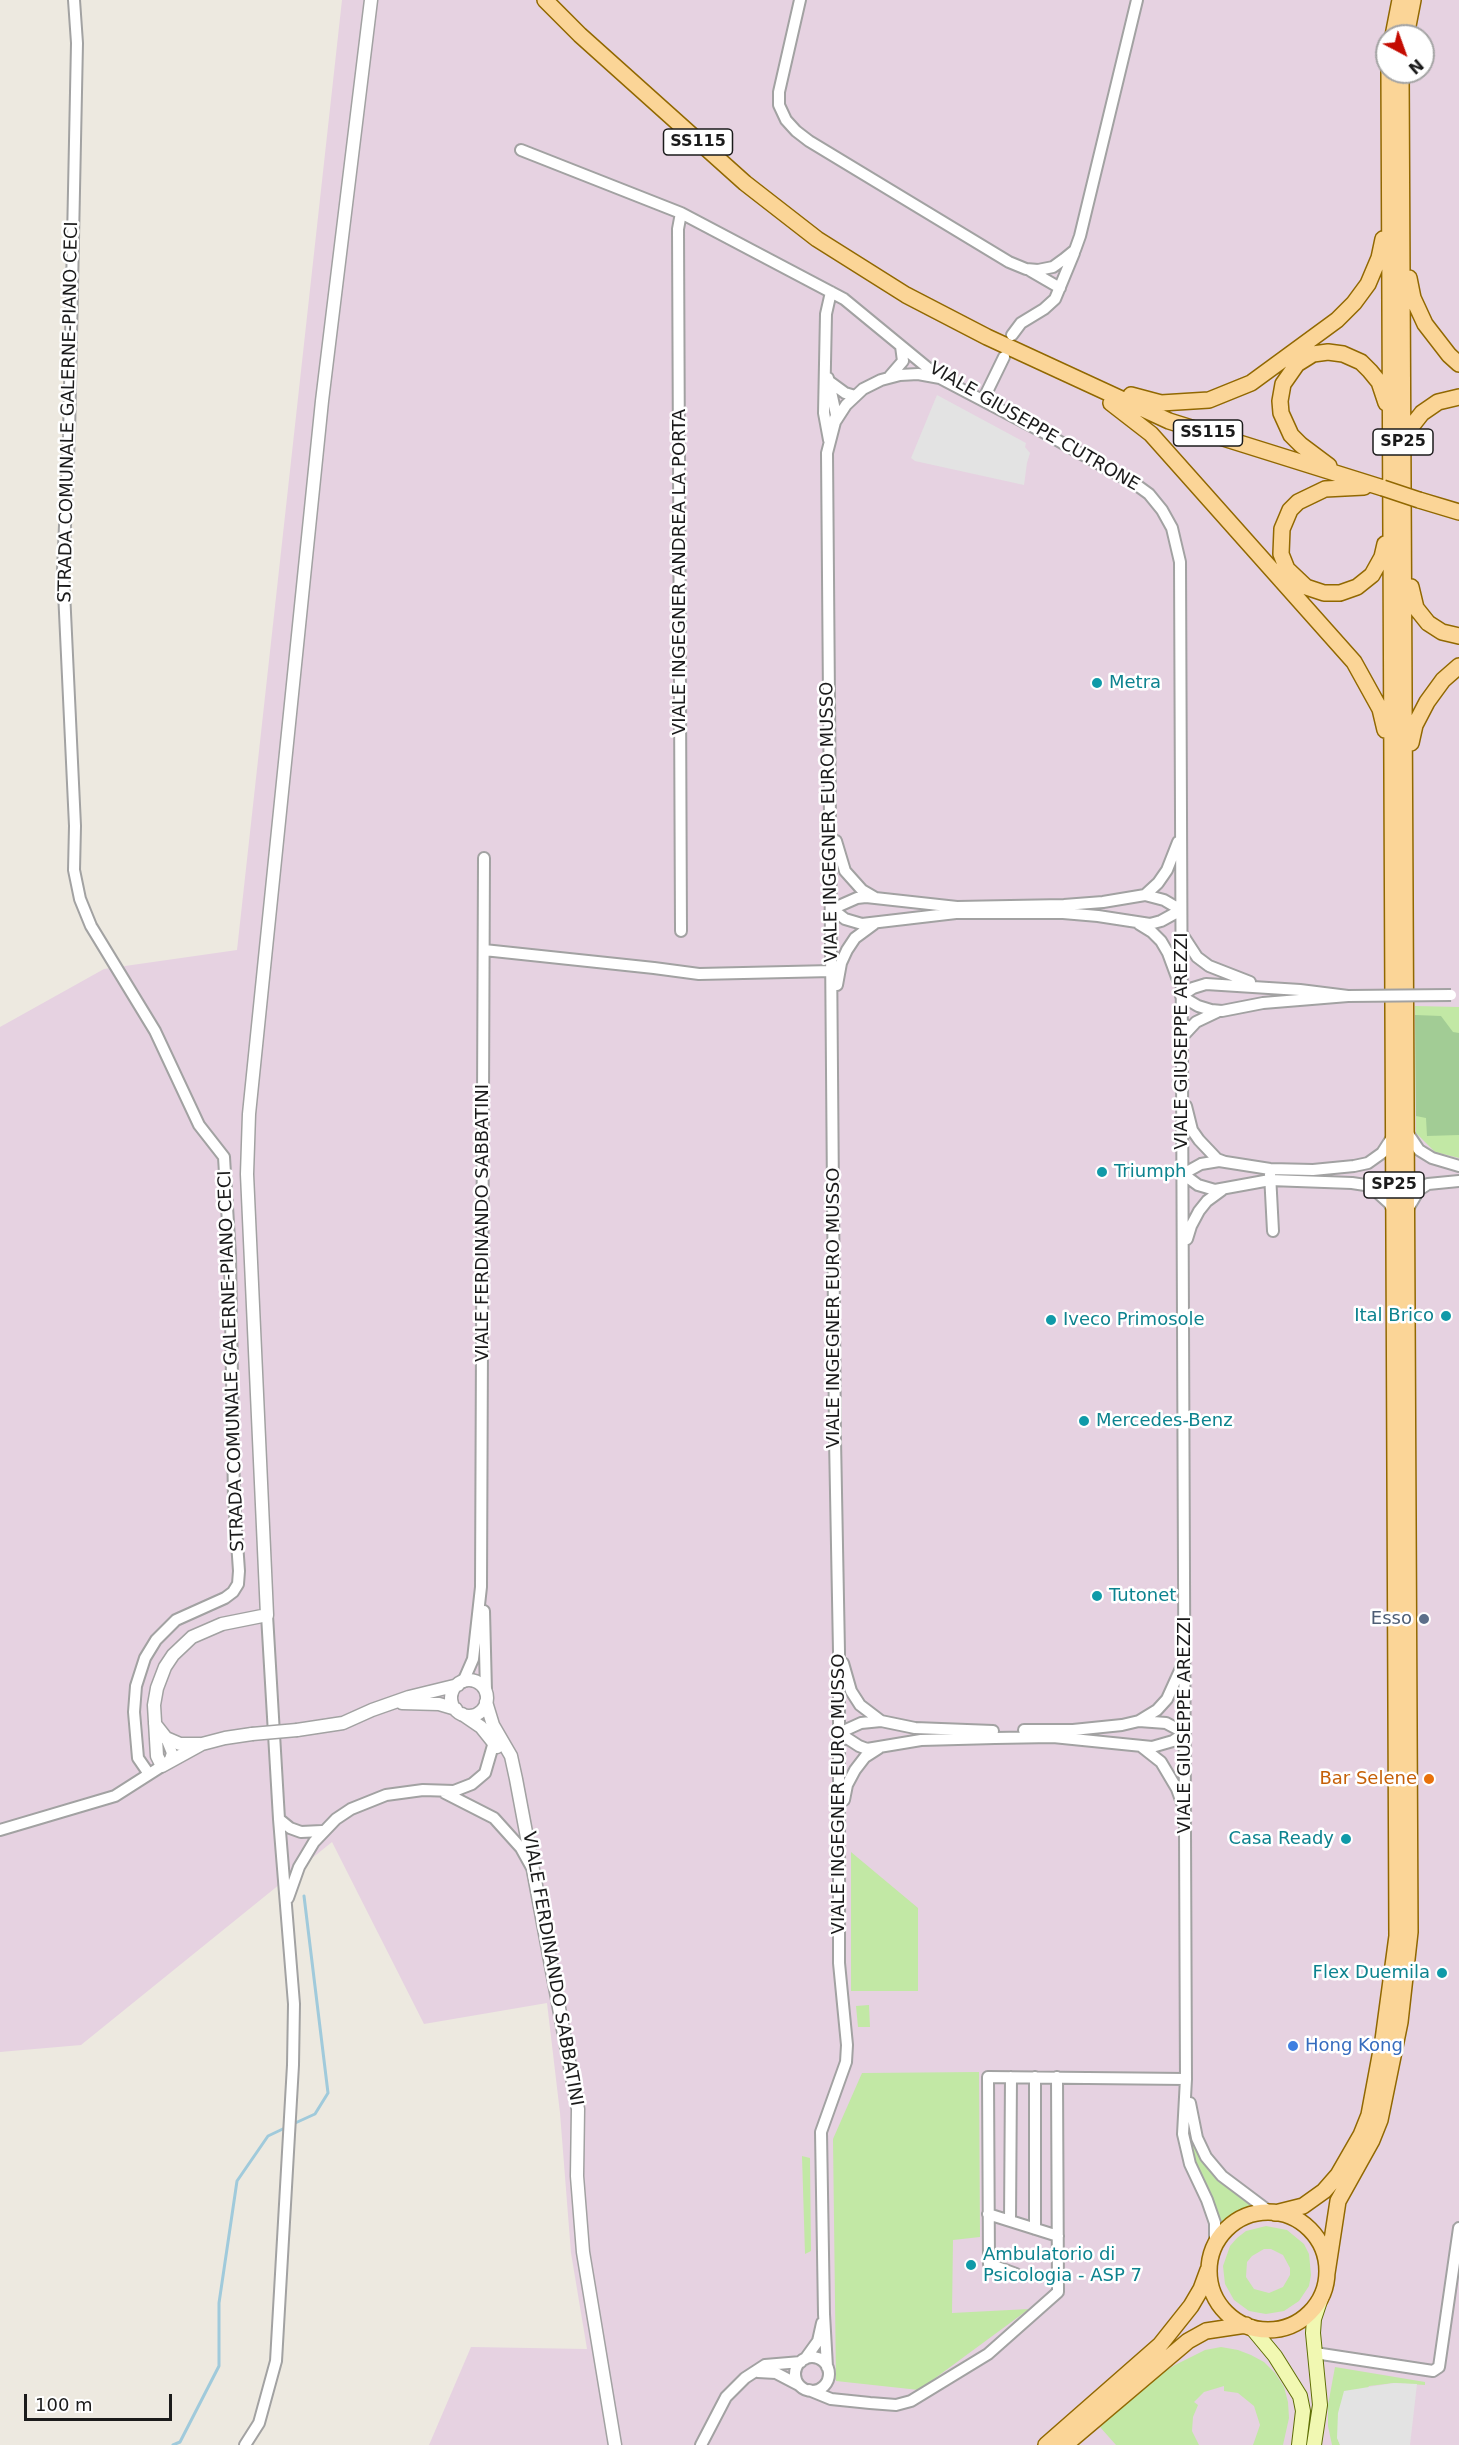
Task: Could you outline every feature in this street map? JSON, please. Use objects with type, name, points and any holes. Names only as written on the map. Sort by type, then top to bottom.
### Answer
[{"type":"main road","name":"SS115","points":[[545,0],[688,134],[817,239],[906,296],[1076,379],[1169,421],[1419,500],[1458,510]]},
{"type":"main road","points":[[1395,24],[1400,0]]},
{"type":"main road","points":[[1408,24],[1413,0]]},
{"type":"main road","name":"SP25","points":[[1389,84],[1390,517],[1398,812],[1403,1557]]},
{"type":"main road","name":"SP25","points":[[1398,812],[1405,562],[1401,84]]},
{"type":"main road","points":[[1402,162],[1406,184],[1407,260],[1413,298],[1425,324],[1436,340],[1459,364]]},
{"type":"main road","points":[[1076,379],[1110,387],[1140,399],[1161,403],[1209,400],[1251,383],[1337,320],[1368,284],[1380,258],[1386,223],[1389,181]]},
{"type":"main road","points":[[1344,476],[1301,445],[1284,423],[1280,401],[1283,384],[1297,364],[1313,354],[1328,352],[1343,354],[1360,362],[1379,382],[1387,407],[1390,435]]},
{"type":"main road","points":[[1076,379],[1151,434],[1354,662],[1380,710],[1386,735],[1386,784],[1398,812]]},
{"type":"main road","points":[[1403,454],[1411,427],[1422,413],[1438,402],[1459,397]]},
{"type":"main road","points":[[1383,488],[1325,489],[1305,497],[1290,510],[1285,520],[1280,538],[1281,554],[1287,568],[1306,587],[1324,593],[1349,591],[1364,583],[1378,566],[1390,517]]},
{"type":"main road","points":[[1405,562],[1412,598],[1422,617],[1435,628],[1459,636]]},
{"type":"main road","points":[[1398,812],[1415,725],[1427,702],[1443,680],[1459,666]]},
{"type":"main road","points":[[1046,2445],[1160,2345],[1191,2307],[1201,2289],[1221,2237],[1237,2222],[1259,2213],[1303,2206],[1313,2200],[1338,2175],[1355,2148],[1369,2115],[1381,2051],[1397,1936],[1403,1557]]},
{"type":"main road","points":[[1324,2445],[1321,2431],[1314,2319],[1327,2273],[1338,2201],[1377,2131],[1400,2022],[1410,1932],[1403,1557]]},
{"type":"main road","points":[[1273,2212],[1296,2219],[1313,2233],[1324,2252],[1327,2273]]},
{"type":"main road","points":[[1213,2253],[1210,2281],[1214,2293],[1226,2312],[1248,2326],[1282,2365],[1300,2396],[1303,2411],[1299,2445]]},
{"type":"main road","points":[[1065,2445],[1188,2341],[1206,2331],[1248,2326],[1272,2330],[1292,2325],[1310,2313],[1322,2295]]},
{"type":"main road","points":[[1314,2445],[1320,2405]]},
{"type":"street","name":"STRADA COMUNALE GALERNE-PIANO CECI","points":[[74,0],[77,44],[69,436],[63,570],[75,826],[74,870],[80,899],[91,926],[155,1031],[199,1125],[224,1157],[230,1256],[234,1499],[238,1584],[225,1598],[176,1620],[156,1640],[144,1658],[136,1686],[134,1712],[138,1758],[148,1774]]},
{"type":"street","points":[[245,2445],[259,2423],[276,2361],[289,2163],[294,2004],[279,1819],[267,1615],[247,1174],[249,1114],[322,401],[371,0]]},
{"type":"street","points":[[800,0],[778,92],[779,105],[786,120],[795,131],[1009,262],[1038,270],[1053,267],[1075,250]]},
{"type":"street","points":[[1012,335],[1021,323],[1044,309],[1055,298],[1075,250],[1137,0]]},
{"type":"street","name":"VIALE GIUSEPPE CUTRONE","points":[[521,150],[681,213],[844,299],[940,378],[1122,475],[1149,494],[1162,510]]},
{"type":"street","name":"VIALE INGEGNER ANDREA LA PORTA","points":[[681,213],[678,241],[681,931]]},
{"type":"street","points":[[1026,268],[1060,288]]},
{"type":"street","points":[[829,440],[824,413],[826,314],[831,292]]},
{"type":"street","points":[[889,376],[903,361],[901,346]]},
{"type":"street","points":[[983,400],[1004,357]]},
{"type":"street","points":[[825,366],[837,419]]},
{"type":"street","name":"VIALE INGEGNER EURO MUSSO","points":[[824,2314],[821,2132],[846,2062],[847,2045],[839,1963],[839,1652],[834,1427],[827,453],[837,419],[855,396],[871,384],[889,376],[918,374],[940,378]]},
{"type":"street","points":[[829,380],[845,393],[855,396]]},
{"type":"street","points":[[824,413],[837,419]]},
{"type":"street","name":"VIALE GIUSEPPE AREZZI","points":[[1162,510],[1172,528],[1180,562],[1186,2079]]},
{"type":"street","points":[[830,808],[840,860],[845,871],[862,890],[880,899]]},
{"type":"street","points":[[1145,895],[1158,883],[1167,870],[1181,833]]},
{"type":"street","name":"VIALE FERDINANDO SABBATINI","points":[[481,1587],[484,858]]},
{"type":"street","points":[[832,909],[857,898],[957,907],[1103,902],[1145,895],[1164,900],[1181,910]]},
{"type":"street","points":[[832,909],[854,922],[875,924]]},
{"type":"street","points":[[832,1021],[841,963],[855,938],[875,924],[884,921],[956,913],[1063,913],[1139,923],[1161,921],[1181,910]]},
{"type":"street","points":[[1139,923],[1152,932],[1168,953],[1181,992],[1198,1006],[1222,1011]]},
{"type":"street","points":[[1181,932],[1197,957],[1209,966],[1242,980],[1348,996]]},
{"type":"street","points":[[484,950],[699,974],[832,971]]},
{"type":"street","points":[[1181,992],[1216,984],[1300,990]]},
{"type":"street","points":[[1182,1037],[1196,1022],[1222,1011],[1263,1003],[1348,996],[1455,995]]},
{"type":"street","points":[[1182,1089],[1192,1130],[1208,1151],[1217,1159],[1228,1163],[1270,1174],[1365,1185],[1384,1197],[1400,1215],[1419,1190],[1428,1184],[1459,1181]]},
{"type":"street","points":[[1184,1253],[1191,1226],[1199,1211],[1216,1193],[1270,1174],[1360,1165],[1382,1154],[1400,1131],[1419,1150],[1432,1158],[1459,1166]]},
{"type":"street","points":[[1183,1174],[1210,1162],[1228,1163]]},
{"type":"street","points":[[1183,1174],[1206,1188],[1228,1187]]},
{"type":"street","points":[[1270,1174],[1273,1231]]},
{"type":"street","points":[[481,1587],[473,1659],[452,1697],[458,1711],[481,1727],[494,1742],[516,1779]]},
{"type":"street","points":[[481,1587],[485,1614],[486,1697],[493,1725],[511,1756],[516,1779]]},
{"type":"street","points":[[165,1764],[157,1756],[154,1705],[157,1688],[165,1667],[179,1648],[209,1628],[267,1615]]},
{"type":"street","points":[[839,1652],[851,1691],[864,1709],[881,1721]]},
{"type":"street","points":[[1139,1721],[1157,1710],[1167,1699],[1184,1660]]},
{"type":"street","points":[[0,1830],[115,1796],[148,1774],[202,1744],[225,1738],[343,1723],[395,1703],[460,1683],[476,1682],[486,1697]]},
{"type":"street","points":[[395,1703],[439,1704],[458,1711],[477,1714],[486,1697]]},
{"type":"street","points":[[839,1733],[861,1723],[881,1721],[915,1728],[984,1731],[1073,1730],[1139,1721],[1166,1723],[1185,1733]]},
{"type":"street","points":[[155,1724],[166,1738],[172,1753],[165,1764]]},
{"type":"street","points":[[839,1733],[859,1746],[879,1748],[921,1740],[1053,1737],[1141,1747],[1163,1745],[1185,1733]]},
{"type":"street","points":[[166,1738],[180,1744],[202,1744]]},
{"type":"street","points":[[286,1902],[299,1867],[322,1831],[351,1809],[386,1795],[414,1791],[454,1791],[472,1784],[485,1773],[494,1742]]},
{"type":"street","points":[[1141,1747],[1161,1761],[1169,1773],[1185,1813]]},
{"type":"street","points":[[840,1818],[847,1785],[855,1770],[865,1757],[879,1748]]},
{"type":"street","name":"VIALE FERDINANDO SABBATINI","points":[[516,1779],[578,2109],[577,2176],[584,2252],[615,2445]]},
{"type":"street","points":[[442,1792],[494,1818],[521,1848],[535,1873]]},
{"type":"street","points":[[279,1819],[290,1828],[301,1832],[322,1831]]},
{"type":"street","points":[[1016,2274],[989,2264],[988,2077],[1186,2079]]},
{"type":"street","points":[[1010,2221],[1011,2077]]},
{"type":"street","points":[[1035,2077],[1035,2229]]},
{"type":"street","points":[[758,2372],[776,2373],[831,2399],[896,2404],[911,2401],[988,2354],[1058,2292],[1057,2078]]},
{"type":"street","points":[[1186,2079],[1193,2124],[1206,2157],[1222,2176],[1273,2212]]},
{"type":"street","points":[[1186,2079],[1183,2134],[1185,2149],[1215,2223],[1213,2253]]},
{"type":"street","points":[[988,2214],[1058,2236]]},
{"type":"street","points":[[1315,2353],[1433,2371],[1439,2367],[1459,2228]]},
{"type":"street","points":[[824,2314],[818,2341],[803,2360],[795,2376],[804,2388],[818,2389],[828,2379]]},
{"type":"street","points":[[824,2314],[828,2379],[837,2394],[848,2400]]},
{"type":"street","points":[[700,2445],[726,2397],[745,2378],[758,2372],[765,2365],[820,2359],[827,2367]]},
{"type":"shaded area","points":[[342,0],[1459,0],[1459,2445],[429,2445],[471,2347],[587,2349],[571,2253],[560,2113],[547,2003],[424,2024],[332,1842],[81,2045],[0,2052],[0,1027],[104,969],[237,950]]},
{"type":"shaded area","points":[[937,395],[1026,443],[1025,447],[1030,453],[1024,485],[915,461],[911,458]]},
{"type":"shaded area","points":[[1394,2383],[1417,2384],[1410,2445],[1340,2445],[1337,2438],[1338,2413],[1344,2391]]},
{"type":"green space","points":[[1415,1006],[1459,1007],[1459,1158],[1435,1152],[1416,1133]]},
{"type":"green space","points":[[1415,1015],[1441,1016],[1453,1032],[1459,1033],[1459,1135],[1427,1136],[1426,1118],[1416,1116]]},
{"type":"green space","points":[[851,1852],[918,1908],[918,1991],[851,1991]]},
{"type":"green space","points":[[869,2005],[870,2027],[858,2027],[856,2006]]},
{"type":"green space","points":[[979,2072],[980,2237],[953,2240],[952,2313],[1029,2309],[919,2390],[836,2381],[833,2139],[862,2073]]},
{"type":"green space","points":[[1189,2130],[1209,2169],[1254,2204],[1239,2210],[1218,2225],[1205,2183],[1190,2154]]},
{"type":"green space","points":[[802,2156],[810,2158],[811,2251],[805,2254]]},
{"type":"green space","points":[[1266,2226],[1287,2230],[1304,2244],[1309,2254],[1311,2275],[1309,2286],[1299,2301],[1284,2311],[1266,2314],[1249,2311],[1234,2300],[1225,2284],[1223,2266],[1230,2246],[1246,2231]],"holes":[[[1264,2249],[1271,2249],[1283,2255],[1290,2268],[1290,2275],[1283,2287],[1269,2293],[1254,2289],[1246,2277],[1247,2262],[1252,2256]]]},
{"type":"green space","points":[[1221,2347],[1238,2350],[1264,2362],[1284,2387],[1289,2418],[1283,2445],[1253,2445],[1260,2425],[1254,2406],[1238,2393],[1224,2391],[1224,2386],[1204,2392],[1194,2402],[1198,2405],[1193,2417],[1192,2431],[1199,2445],[1116,2445],[1100,2427],[1156,2377],[1205,2350]]},
{"type":"green space","points":[[1335,2367],[1425,2382],[1425,2385],[1394,2383],[1369,2386],[1337,2437],[1340,2445],[1332,2445],[1328,2426],[1328,2405]]},
{"type":"waterway","points":[[293,2124],[315,2114],[328,2093],[304,1896]]},
{"type":"waterway","points":[[173,2445],[180,2442],[219,2366],[219,2303],[237,2181],[268,2136],[287,2127]]},
{"type":"place","name":"Metra","points":[[1097,683]]},
{"type":"place","name":"Triumph","points":[[1102,1172]]},
{"type":"place","name":"Ital Brico","points":[[1446,1316]]},
{"type":"place","name":"Iveco Primosole","points":[[1051,1320]]},
{"type":"place","name":"Mercedes-Benz","points":[[1084,1421]]},
{"type":"place","name":"Tutonet","points":[[1097,1596]]},
{"type":"place","name":"Esso","points":[[1424,1619]]},
{"type":"place","name":"Bar Selene","points":[[1429,1779]]},
{"type":"place","name":"Casa Ready","points":[[1346,1839]]},
{"type":"place","name":"Flex Duemila","points":[[1442,1973]]},
{"type":"place","name":"Hong Kong","points":[[1293,2046]]},
{"type":"place","name":"Ambulatorio di Psicologia - ASP 7","points":[[971,2265]]}]
